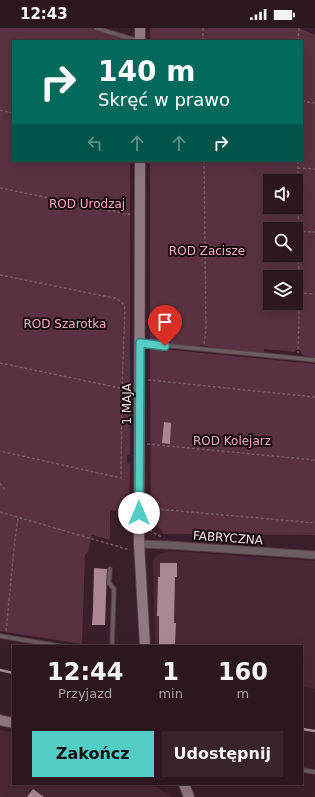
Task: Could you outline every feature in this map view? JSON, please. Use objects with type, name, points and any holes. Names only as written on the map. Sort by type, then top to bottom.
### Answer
[{"type":"street","points":[[140,28],[140,40]]},
{"type":"street","name":"1 MAJA","points":[[140,162],[140,548],[145,645]]},
{"type":"street","name":"FABRYCZNA","points":[[140,548],[168,545],[315,555]]},
{"type":"street","points":[[0,720],[12,723]]},
{"type":"lane","points":[[96,28],[140,40]]},
{"type":"lane","points":[[140,343],[315,360]]},
{"type":"lane","points":[[110,569],[109,583],[114,589],[112,645]]},
{"type":"lane","points":[[0,636],[55,645]]},
{"type":"lane","points":[[303,770],[315,772]]},
{"type":"path","points":[[203,28],[203,40]]},
{"type":"path","points":[[298,40],[299,28]]},
{"type":"path","points":[[303,102],[315,103]]},
{"type":"path","points":[[0,110],[12,113]]},
{"type":"path","points":[[204,162],[206,329],[204,350]]},
{"type":"path","points":[[298,162],[298,222]]},
{"type":"path","points":[[298,168],[315,169]]},
{"type":"path","points":[[0,188],[140,216]]},
{"type":"path","points":[[303,231],[315,232]]},
{"type":"path","points":[[0,274],[114,298],[122,303],[125,310],[121,478],[0,451]]},
{"type":"path","points":[[303,293],[315,294]]},
{"type":"path","points":[[298,359],[299,310]]},
{"type":"path","points":[[0,363],[130,390],[140,390]]},
{"type":"path","points":[[140,379],[315,397]]},
{"type":"path","points":[[140,443],[315,460]]},
{"type":"path","points":[[0,482],[5,490]]},
{"type":"path","points":[[156,509],[315,523]]},
{"type":"path","points":[[0,512],[18,518],[140,548]]},
{"type":"path","points":[[6,636],[14,539],[18,518]]},
{"type":"shaded area","points":[[170,551],[315,561],[315,689],[303,686],[303,645],[155,645],[153,561],[156,556]]},
{"type":"shaded area","points":[[0,730],[12,732],[12,785],[153,785],[173,797],[0,797]]},
{"type":"green space","name":"ROD Szarotka","points":[[0,28],[91,28],[128,38],[129,40],[12,40],[12,162],[130,162],[130,455],[127,456],[127,463],[130,464],[129,512],[110,510],[110,540],[92,535],[88,552],[85,555],[82,644],[0,631]]},
{"type":"green space","name":"ROD Zacisze","points":[[150,28],[299,28],[315,35],[315,358],[302,355],[300,350],[296,350],[295,352],[264,349],[264,354],[212,348],[204,345],[196,347],[150,342],[150,162],[303,162],[303,40],[150,40]]},
{"type":"green space","name":"ROD Kolejarz","points":[[150,348],[315,364],[315,535],[164,534],[151,518]]},
{"type":"building","points":[[164,422],[171,423],[170,444],[162,443]]},
{"type":"building","points":[[160,563],[177,563],[177,577],[175,577],[175,644],[173,645],[159,644],[159,616],[157,616],[158,577],[160,577]]},
{"type":"building","points":[[94,568],[107,569],[105,625],[92,625]]},
{"type":"building","points":[[33,789],[44,797],[27,797]]},
{"type":"railway","points":[[0,670],[12,673]]},
{"type":"railway","points":[[303,729],[315,731]]},
{"type":"route","points":[[139,513],[140,343],[165,346]]},
{"type":"park label","name":"ROD Urodzaj","points":[[87,204]]}]
